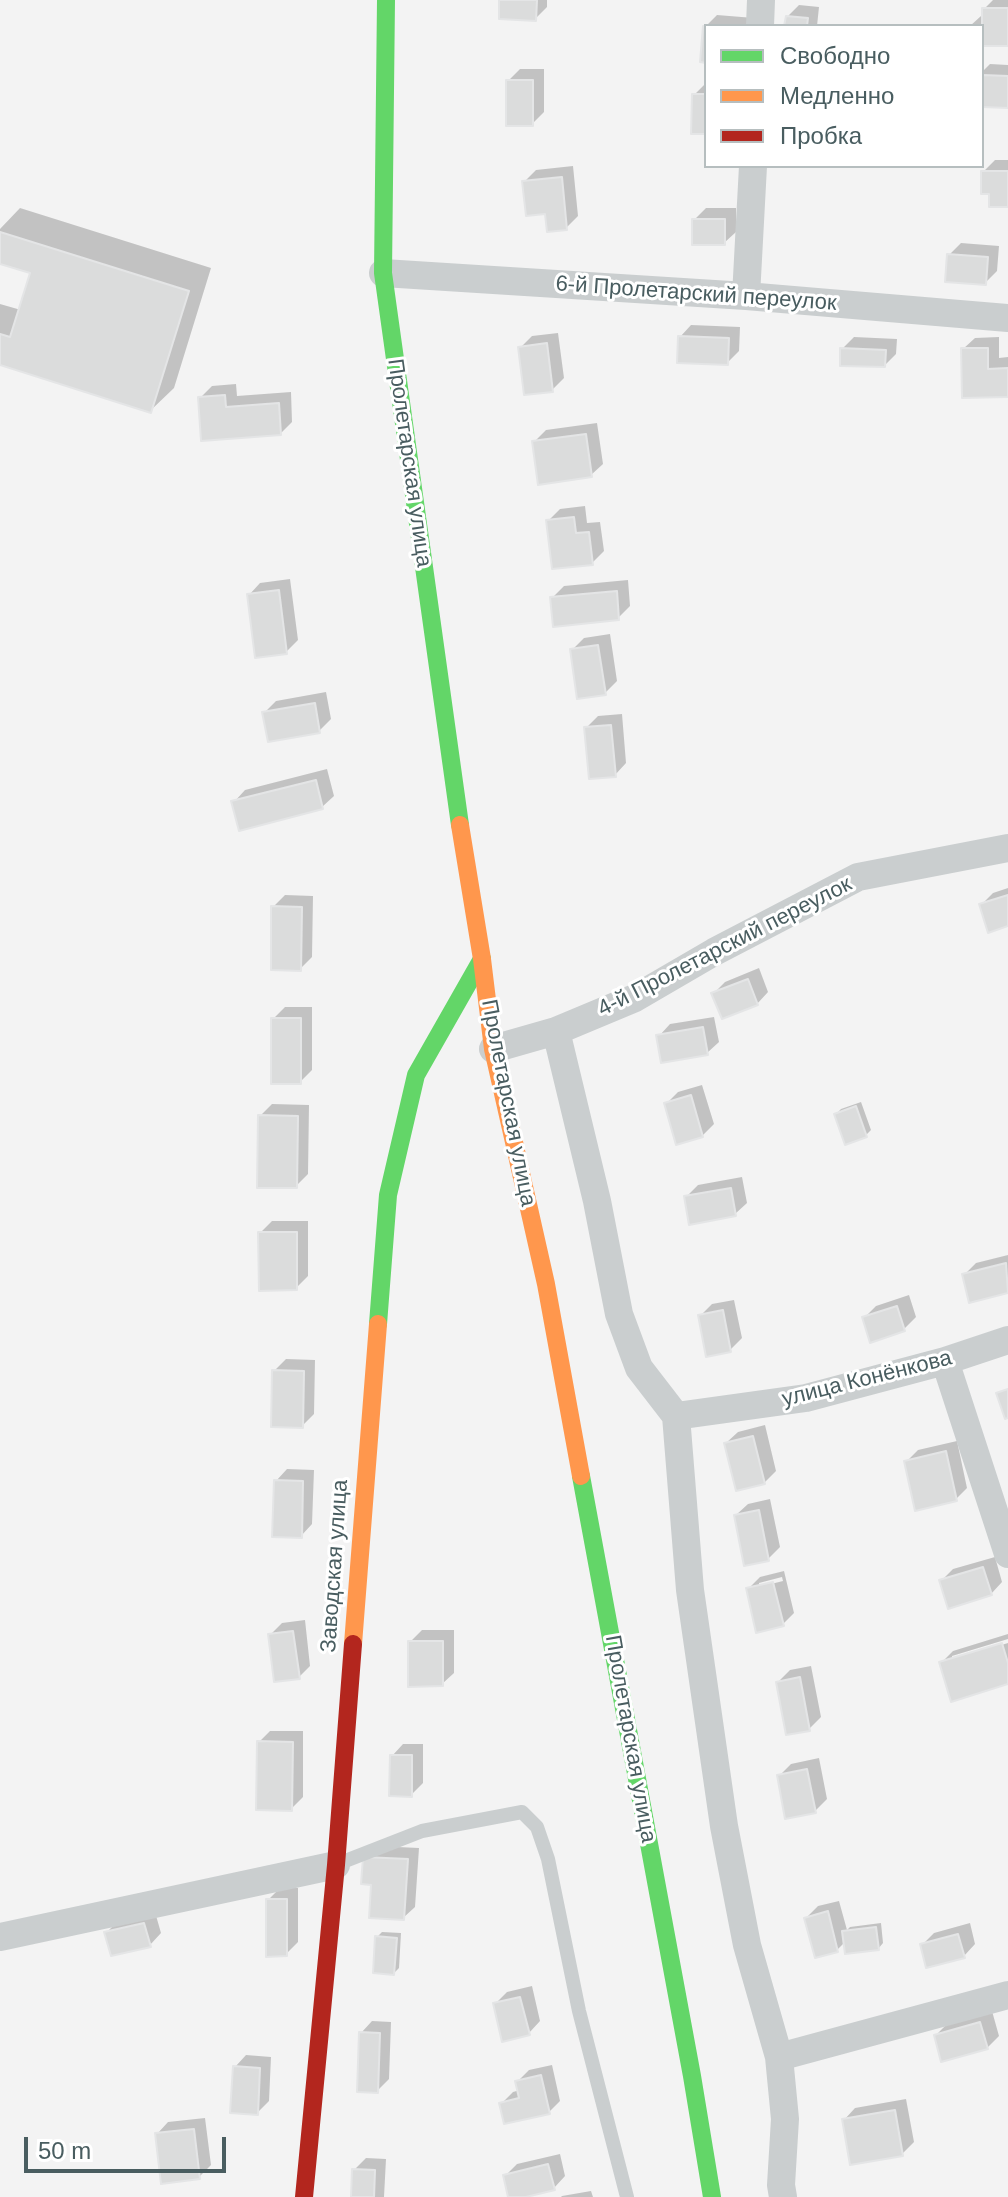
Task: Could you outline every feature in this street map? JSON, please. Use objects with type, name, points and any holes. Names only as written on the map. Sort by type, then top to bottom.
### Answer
[{"type":"main road","name":"Пролетарская улица","points":[[386,0],[383,273],[458,815],[482,959],[493,1049],[546,1284],[712,2197]]},
{"type":"main road","name":"Заводская улица","points":[[304,2197],[336,1865],[388,1195],[416,1075],[482,959]]},
{"type":"street","points":[[760,24],[761,0]]},
{"type":"street","points":[[746,296],[753,168]]},
{"type":"street","name":"6-й Пролетарский переулок","points":[[383,273],[746,296],[1008,318]]},
{"type":"street","name":"4-й Пролетарский переулок","points":[[493,1049],[556,1031],[635,998],[714,952],[858,877],[1008,848]]},
{"type":"street","points":[[556,1031],[597,1201],[619,1314],[639,1368],[676,1416],[690,1590],[724,1826],[747,1945],[779,2057],[785,2119],[783,2197]]},
{"type":"street","name":"улица Конёнкова","points":[[676,1416],[806,1398],[945,1361],[1008,1340]]},
{"type":"street","points":[[945,1361],[1008,1554]]},
{"type":"street","points":[[0,1937],[336,1865]]},
{"type":"street","points":[[779,2057],[1008,1995]]},
{"type":"lane","points":[[336,1865],[422,1831],[522,1812],[537,1827],[548,1859],[579,2011],[627,2197]]},
{"type":"building","points":[[499,0],[537,0],[536,21],[499,19]]},
{"type":"building","points":[[982,8],[1008,8],[1008,46],[984,46]]},
{"type":"building","points":[[786,16],[808,18],[807,24],[784,24]]},
{"type":"building","points":[[703,26],[704,26],[704,63],[700,62]]},
{"type":"building","points":[[984,75],[1008,76],[1008,108],[984,107]]},
{"type":"building","points":[[506,80],[533,80],[533,126],[506,126]]},
{"type":"building","points":[[692,94],[704,94],[704,134],[691,134]]},
{"type":"building","points":[[981,171],[1008,171],[1008,207],[989,207],[989,194],[981,194]]},
{"type":"building","points":[[562,177],[567,230],[547,232],[545,214],[526,216],[522,181]]},
{"type":"building","points":[[692,219],[725,219],[725,245],[692,245]]},
{"type":"building","points":[[0,232],[189,291],[151,413],[0,365],[0,334],[10,337],[30,273],[0,264]]},
{"type":"building","points":[[947,254],[988,257],[986,285],[945,282]]},
{"type":"building","points":[[678,336],[729,338],[728,365],[677,363]]},
{"type":"building","points":[[547,343],[553,392],[524,395],[518,347]]},
{"type":"building","points":[[840,348],[886,350],[885,367],[840,366]]},
{"type":"building","points":[[961,348],[988,348],[988,369],[1008,368],[1008,397],[962,398]]},
{"type":"building","points":[[225,395],[226,407],[279,403],[281,435],[201,441],[198,397]]},
{"type":"building","points":[[586,434],[592,477],[538,485],[532,441]]},
{"type":"building","points":[[574,517],[576,533],[589,532],[593,565],[552,569],[546,520]]},
{"type":"building","points":[[279,590],[287,654],[255,658],[247,594]]},
{"type":"building","points":[[617,591],[619,620],[553,627],[550,597]]},
{"type":"building","points":[[598,645],[606,695],[577,699],[570,649]]},
{"type":"building","points":[[315,703],[320,733],[268,742],[262,712]]},
{"type":"building","points":[[611,725],[616,777],[589,779],[584,727]]},
{"type":"building","points":[[316,780],[323,809],[239,831],[231,801]]},
{"type":"building","points":[[1008,895],[1008,926],[988,933],[979,904]]},
{"type":"building","points":[[271,906],[302,907],[301,971],[271,970]]},
{"type":"building","points":[[748,979],[758,1005],[722,1019],[711,993]]},
{"type":"building","points":[[271,1018],[301,1018],[301,1084],[271,1084]]},
{"type":"building","points":[[703,1027],[708,1055],[661,1063],[656,1035]]},
{"type":"building","points":[[691,1095],[703,1137],[676,1145],[664,1103]]},
{"type":"building","points":[[856,1106],[867,1137],[845,1145],[834,1114]]},
{"type":"building","points":[[258,1115],[298,1116],[297,1188],[257,1188]]},
{"type":"building","points":[[731,1188],[736,1216],[689,1225],[684,1196]]},
{"type":"building","points":[[258,1232],[297,1232],[297,1290],[259,1291]]},
{"type":"building","points":[[1006,1263],[1008,1293],[969,1303],[962,1274]]},
{"type":"building","points":[[897,1306],[905,1331],[870,1343],[862,1317]]},
{"type":"building","points":[[723,1310],[731,1352],[706,1357],[698,1315]]},
{"type":"building","points":[[272,1370],[304,1371],[303,1428],[271,1427]]},
{"type":"building","points":[[1008,1389],[1008,1418],[1005,1419],[996,1393]]},
{"type":"building","points":[[753,1436],[765,1484],[736,1491],[724,1443]]},
{"type":"building","points":[[946,1451],[957,1501],[915,1511],[904,1461]]},
{"type":"building","points":[[274,1480],[303,1481],[302,1538],[272,1537]]},
{"type":"building","points":[[759,1510],[769,1561],[744,1566],[734,1515]]},
{"type":"building","points":[[983,1567],[992,1595],[948,1609],[939,1580]]},
{"type":"building","points":[[773,1582],[784,1626],[756,1633],[746,1588]]},
{"type":"building","points":[[293,1631],[300,1679],[274,1682],[268,1634]]},
{"type":"building","points":[[408,1641],[443,1641],[443,1686],[408,1687]]},
{"type":"building","points":[[1002,1643],[1008,1663],[1008,1684],[951,1702],[939,1662]]},
{"type":"building","points":[[800,1677],[810,1731],[786,1735],[776,1682]]},
{"type":"building","points":[[257,1741],[293,1742],[292,1811],[256,1810]]},
{"type":"building","points":[[390,1755],[412,1755],[412,1797],[389,1796]]},
{"type":"building","points":[[807,1769],[816,1813],[785,1819],[777,1775]]},
{"type":"building","points":[[363,1857],[408,1859],[404,1920],[369,1918],[371,1885],[361,1884]]},
{"type":"building","points":[[266,1899],[287,1899],[287,1956],[266,1957]]},
{"type":"building","points":[[828,1911],[838,1952],[815,1958],[804,1918]]},
{"type":"building","points":[[144,1923],[151,1947],[111,1956],[104,1932]]},
{"type":"building","points":[[876,1927],[879,1950],[845,1954],[842,1931]]},
{"type":"building","points":[[958,1934],[965,1958],[926,1968],[920,1944]]},
{"type":"building","points":[[375,1936],[397,1938],[394,1975],[373,1973]]},
{"type":"building","points":[[520,1997],[530,2035],[502,2042],[493,2003]]},
{"type":"building","points":[[980,2022],[988,2049],[941,2062],[934,2035]]},
{"type":"building","points":[[359,2032],[380,2033],[378,2093],[357,2092]]},
{"type":"building","points":[[233,2066],[260,2068],[258,2115],[230,2113]]},
{"type":"building","points":[[541,2075],[550,2114],[504,2124],[499,2103],[519,2098],[515,2081]]},
{"type":"building","points":[[895,2110],[903,2156],[850,2165],[842,2119]]},
{"type":"building","points":[[194,2129],[200,2179],[161,2184],[155,2133]]},
{"type":"building","points":[[548,2164],[555,2190],[526,2197],[508,2197],[503,2175]]},
{"type":"building","points":[[352,2169],[375,2170],[374,2197],[351,2197]]},
{"type":"traffic: fast","points":[[386,0],[383,273],[460,825]]},
{"type":"traffic: fast","points":[[378,1324],[388,1195],[416,1075],[482,959]]},
{"type":"traffic: fast","points":[[581,1476],[712,2197]]},
{"type":"traffic: slow","points":[[460,825],[493,1049],[546,1284],[581,1476]]},
{"type":"traffic: slow","points":[[353,1644],[378,1324]]},
{"type":"traffic: jam","points":[[304,2197],[336,1865],[353,1644]]}]
